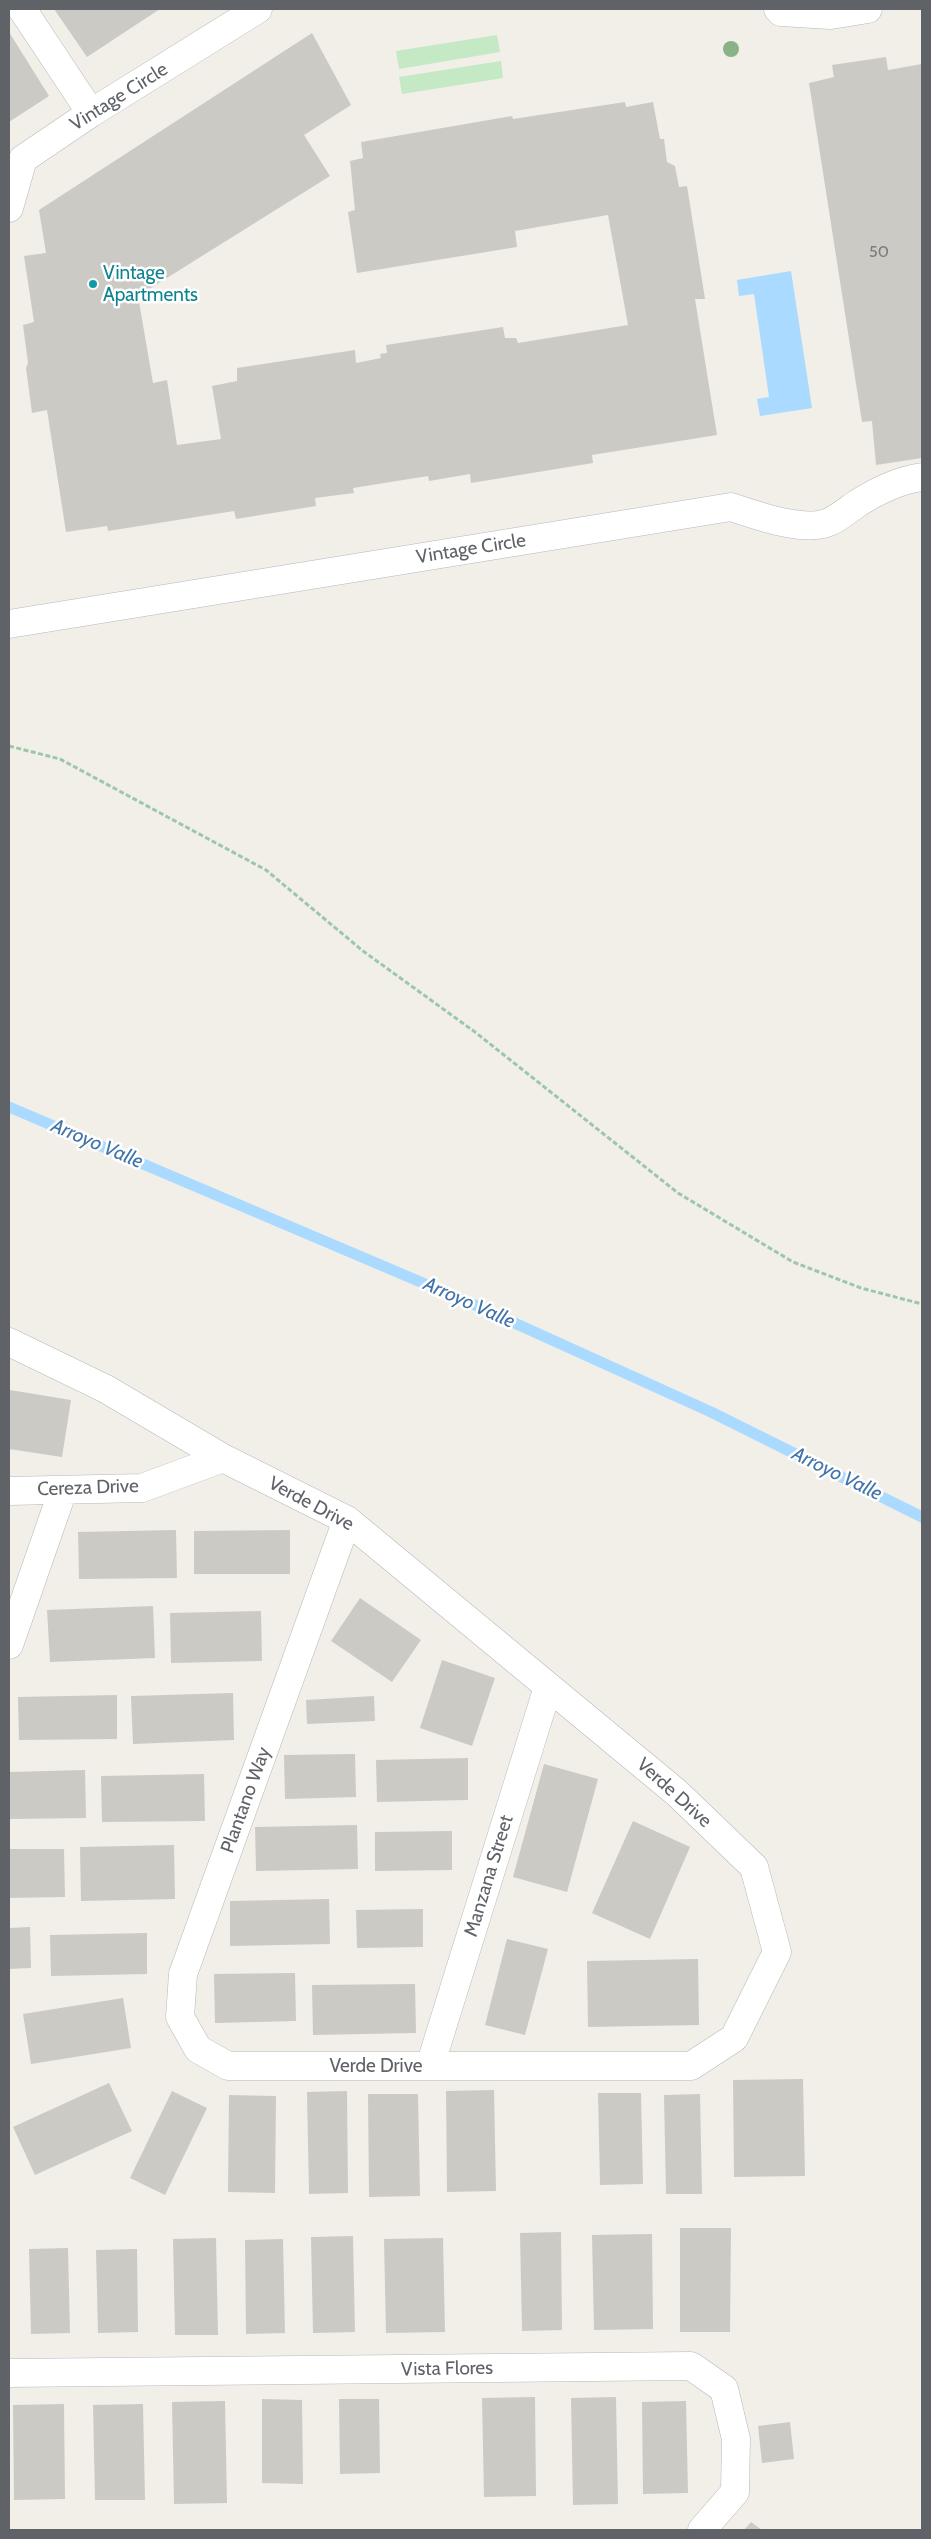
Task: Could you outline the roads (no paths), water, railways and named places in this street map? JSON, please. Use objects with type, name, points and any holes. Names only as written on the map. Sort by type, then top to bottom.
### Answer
[{"type":"street","points":[[22,9],[92,113]]},
{"type":"street","name":"Vintage Circle","points":[[9,208],[23,159],[92,113],[258,9]]},
{"type":"street","points":[[778,9],[781,12],[831,15],[868,9]]},
{"type":"street","name":"Vintage Circle","points":[[9,624],[731,506],[793,525],[828,523],[861,501],[908,479],[922,477]]},
{"type":"street","name":"Verde Drive","points":[[9,1342],[106,1389],[222,1458],[347,1520],[677,1793],[754,1867],[777,1952],[734,2038],[691,2066],[228,2066]]},
{"type":"street","name":"Cereza Drive","points":[[9,1491],[142,1488],[222,1458]]},
{"type":"street","points":[[9,1645],[63,1490]]},
{"type":"street","name":"Plantano Way","points":[[228,2066],[198,2049],[180,2017],[183,1974],[347,1520]]},
{"type":"street","name":"Manzana Street","points":[[430,2066],[548,1687]]},
{"type":"street","name":"Vista Flores","points":[[9,2373],[691,2366],[724,2389],[736,2439],[735,2492],[702,2530]]},
{"type":"water","points":[[791,271],[812,408],[760,416],[757,399],[769,397],[754,294],[739,296],[737,280]]},
{"type":"waterway","name":"Arroyo Valle","points":[[9,1107],[477,1306],[711,1412],[922,1517]]},
{"type":"place","name":"Vintage Apartments","points":[[93,284]]}]
